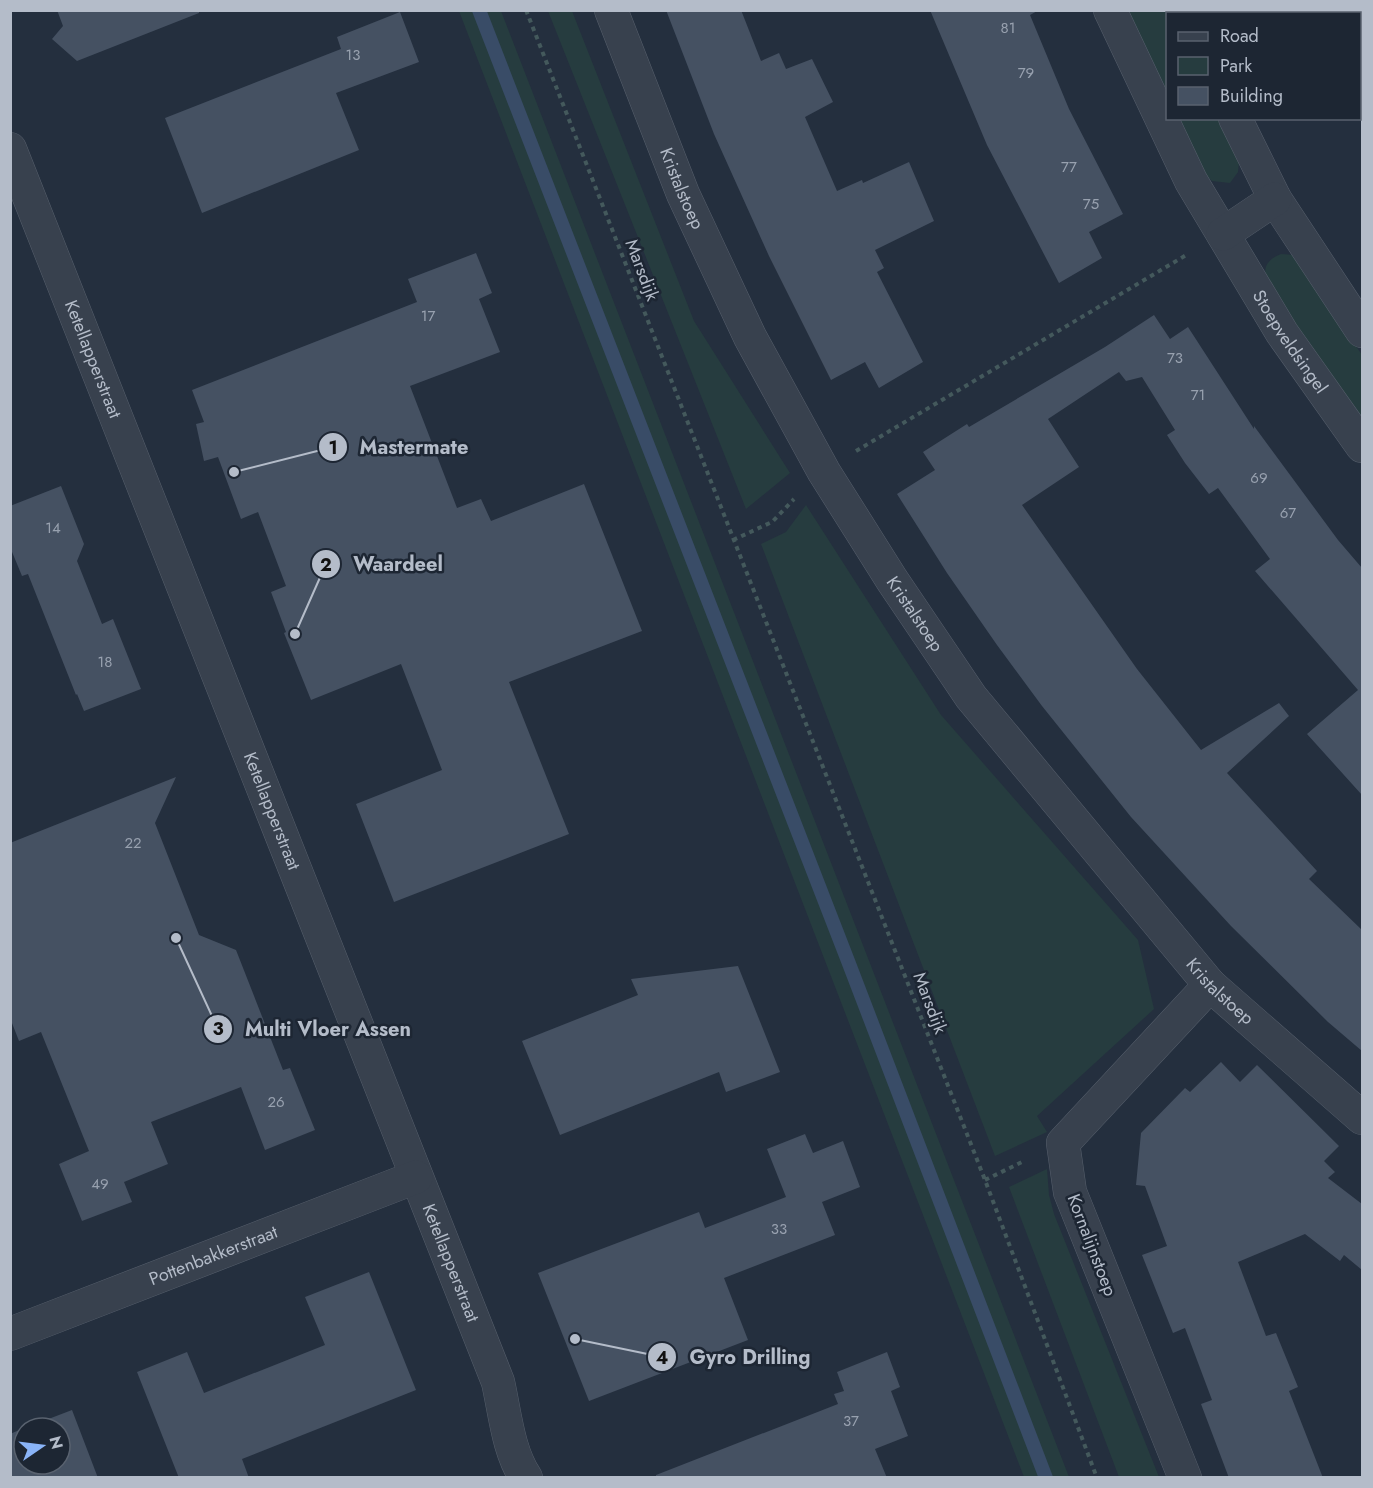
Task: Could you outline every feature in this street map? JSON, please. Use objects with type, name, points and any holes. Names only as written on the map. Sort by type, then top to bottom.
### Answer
[{"type":"street","name":"Kristalstoep","points":[[610,10],[683,194],[750,337],[824,472],[970,697],[1210,985],[1362,1118]]},
{"type":"street","name":"Stoepveldsingel","points":[[1110,10],[1191,182],[1282,333],[1362,446]]},
{"type":"street","points":[[1236,120],[1275,199],[1362,331]]},
{"type":"street","name":"Ketellapperstraat","points":[[10,149],[498,1382],[512,1444],[526,1478]]},
{"type":"street","points":[[1223,234],[1275,199]]},
{"type":"street","name":"Kornalijnstoep","points":[[1185,1478],[1070,1192],[1063,1143],[1210,985]]},
{"type":"street","name":"Pottenbakkerstraat","points":[[10,1334],[416,1177]]},
{"type":"path","name":"Marsdijk","points":[[526,10],[985,1180],[1097,1478]]},
{"type":"path","points":[[733,540],[772,522],[802,490],[842,460],[1223,234]]},
{"type":"green space","points":[[459,11],[501,11],[1069,1477],[1024,1477]]},
{"type":"green space","points":[[548,11],[572,11],[694,321],[790,473],[746,509]]},
{"type":"green space","points":[[1127,11],[1166,11],[1166,94]]},
{"type":"green space","points":[[1178,120],[1220,120],[1239,161],[1238,172],[1230,183],[1212,181],[1205,174]]},
{"type":"green space","points":[[1281,254],[1295,255],[1362,355],[1362,418],[1269,287],[1266,267],[1271,260]]},
{"type":"green space","points":[[806,505],[941,715],[1138,940],[1154,1009],[1037,1116],[1047,1132],[995,1156],[761,544],[786,532]]},
{"type":"green space","points":[[1047,1169],[1049,1195],[1054,1214],[1159,1477],[1119,1477],[1009,1187]]},
{"type":"building","points":[[57,10],[199,10],[199,13],[77,61],[52,39],[63,26]]},
{"type":"building","points":[[666,10],[741,10],[761,61],[779,53],[786,69],[812,59],[833,102],[805,117],[837,191],[862,180],[863,183],[909,162],[934,221],[875,250],[884,268],[877,272],[923,362],[879,388],[865,362],[831,380],[769,256],[714,134]]},
{"type":"building","points":[[930,10],[1039,10],[1030,15],[1069,109],[1123,214],[1089,232],[1102,258],[1059,283],[987,145]]},
{"type":"building","points":[[400,12],[419,62],[336,93],[359,150],[202,213],[165,118],[341,49],[337,37]]},
{"type":"building","points":[[476,253],[492,293],[479,299],[500,352],[410,386],[457,508],[481,499],[491,521],[584,484],[642,631],[509,682],[569,834],[394,902],[356,804],[442,770],[401,664],[311,700],[284,633],[286,632],[271,592],[286,586],[258,512],[241,519],[218,457],[204,461],[196,424],[204,422],[192,390],[417,302],[408,279]]},
{"type":"building","points":[[1154,315],[1170,339],[1188,327],[1254,429],[1254,426],[1338,540],[1362,568],[1362,795],[1307,734],[1358,690],[1255,571],[1270,559],[1218,488],[1209,494],[1185,463],[1167,435],[1175,430],[1142,377],[1126,381],[1119,372],[1048,419],[1079,467],[1022,505],[1137,669],[1201,750],[1279,703],[1289,716],[1227,773],[1317,871],[1309,879],[1362,930],[1362,1051],[1328,1022],[1231,926],[1131,817],[1042,706],[997,645],[947,573],[897,494],[935,470],[923,452],[967,424],[969,427],[1105,347]]},
{"type":"building","points":[[61,486],[84,544],[77,561],[102,624],[113,619],[141,689],[84,711],[28,574],[22,576],[10,547],[10,506]]},
{"type":"building","points":[[176,777],[155,823],[199,935],[236,950],[283,1070],[290,1068],[315,1130],[265,1150],[241,1087],[151,1122],[168,1164],[124,1182],[132,1202],[82,1221],[59,1164],[89,1151],[41,1032],[19,1041],[10,1018],[10,843]]},
{"type":"building","points":[[738,966],[780,1072],[726,1092],[719,1072],[560,1135],[522,1041],[638,995],[631,979]]},
{"type":"building","points":[[1221,1062],[1240,1082],[1257,1065],[1339,1146],[1324,1161],[1335,1172],[1328,1178],[1362,1204],[1362,1270],[1344,1255],[1340,1261],[1305,1234],[1238,1262],[1266,1336],[1276,1333],[1298,1387],[1289,1391],[1323,1478],[1229,1478],[1201,1404],[1212,1400],[1185,1328],[1173,1333],[1142,1255],[1167,1246],[1145,1186],[1136,1185],[1141,1133],[1185,1088],[1190,1092]]},
{"type":"building","points":[[805,1134],[813,1153],[843,1141],[860,1187],[822,1202],[835,1235],[724,1278],[748,1340],[589,1401],[538,1273],[699,1212],[705,1228],[786,1197],[767,1149]]},
{"type":"building","points":[[369,1272],[416,1390],[242,1459],[249,1478],[179,1478],[137,1372],[187,1352],[204,1393],[325,1345],[305,1297]]},
{"type":"building","points":[[887,1352],[900,1387],[891,1391],[908,1436],[875,1449],[887,1478],[656,1478],[656,1475],[838,1404],[834,1394],[844,1391],[837,1372]]},
{"type":"building","points":[[72,1410],[98,1478],[10,1478],[10,1434],[12,1433],[12,1476],[72,1476],[72,1416],[56,1416]]},
{"type":"waterway","points":[[479,10],[1046,1478]]},
{"type":"place","name":"Mastermate","points":[[234,472]]},
{"type":"place","name":"Waardeel","points":[[295,634]]},
{"type":"place","name":"Multi Vloer Assen","points":[[176,938]]},
{"type":"place","name":"Gyro Drilling","points":[[575,1339]]}]
